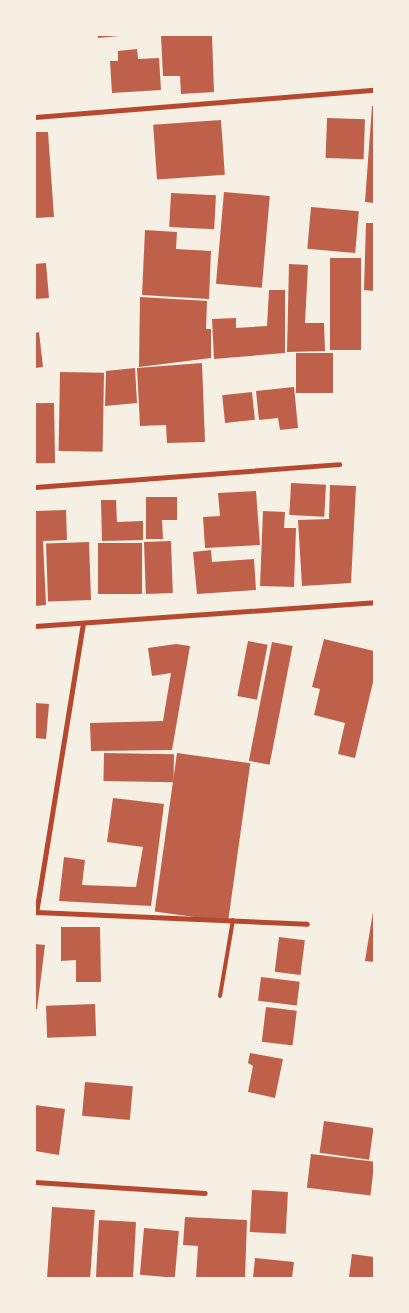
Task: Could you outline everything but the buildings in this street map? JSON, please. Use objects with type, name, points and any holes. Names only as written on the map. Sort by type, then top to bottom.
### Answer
[{"type":"street","points":[[35,117],[374,90]]},
{"type":"street","points":[[35,487],[339,464]]},
{"type":"street","points":[[35,626],[374,602]]},
{"type":"street","points":[[83,623],[36,912],[307,924]]},
{"type":"street","points":[[35,1182],[205,1193]]},
{"type":"lane","points":[[220,996],[233,920]]}]
